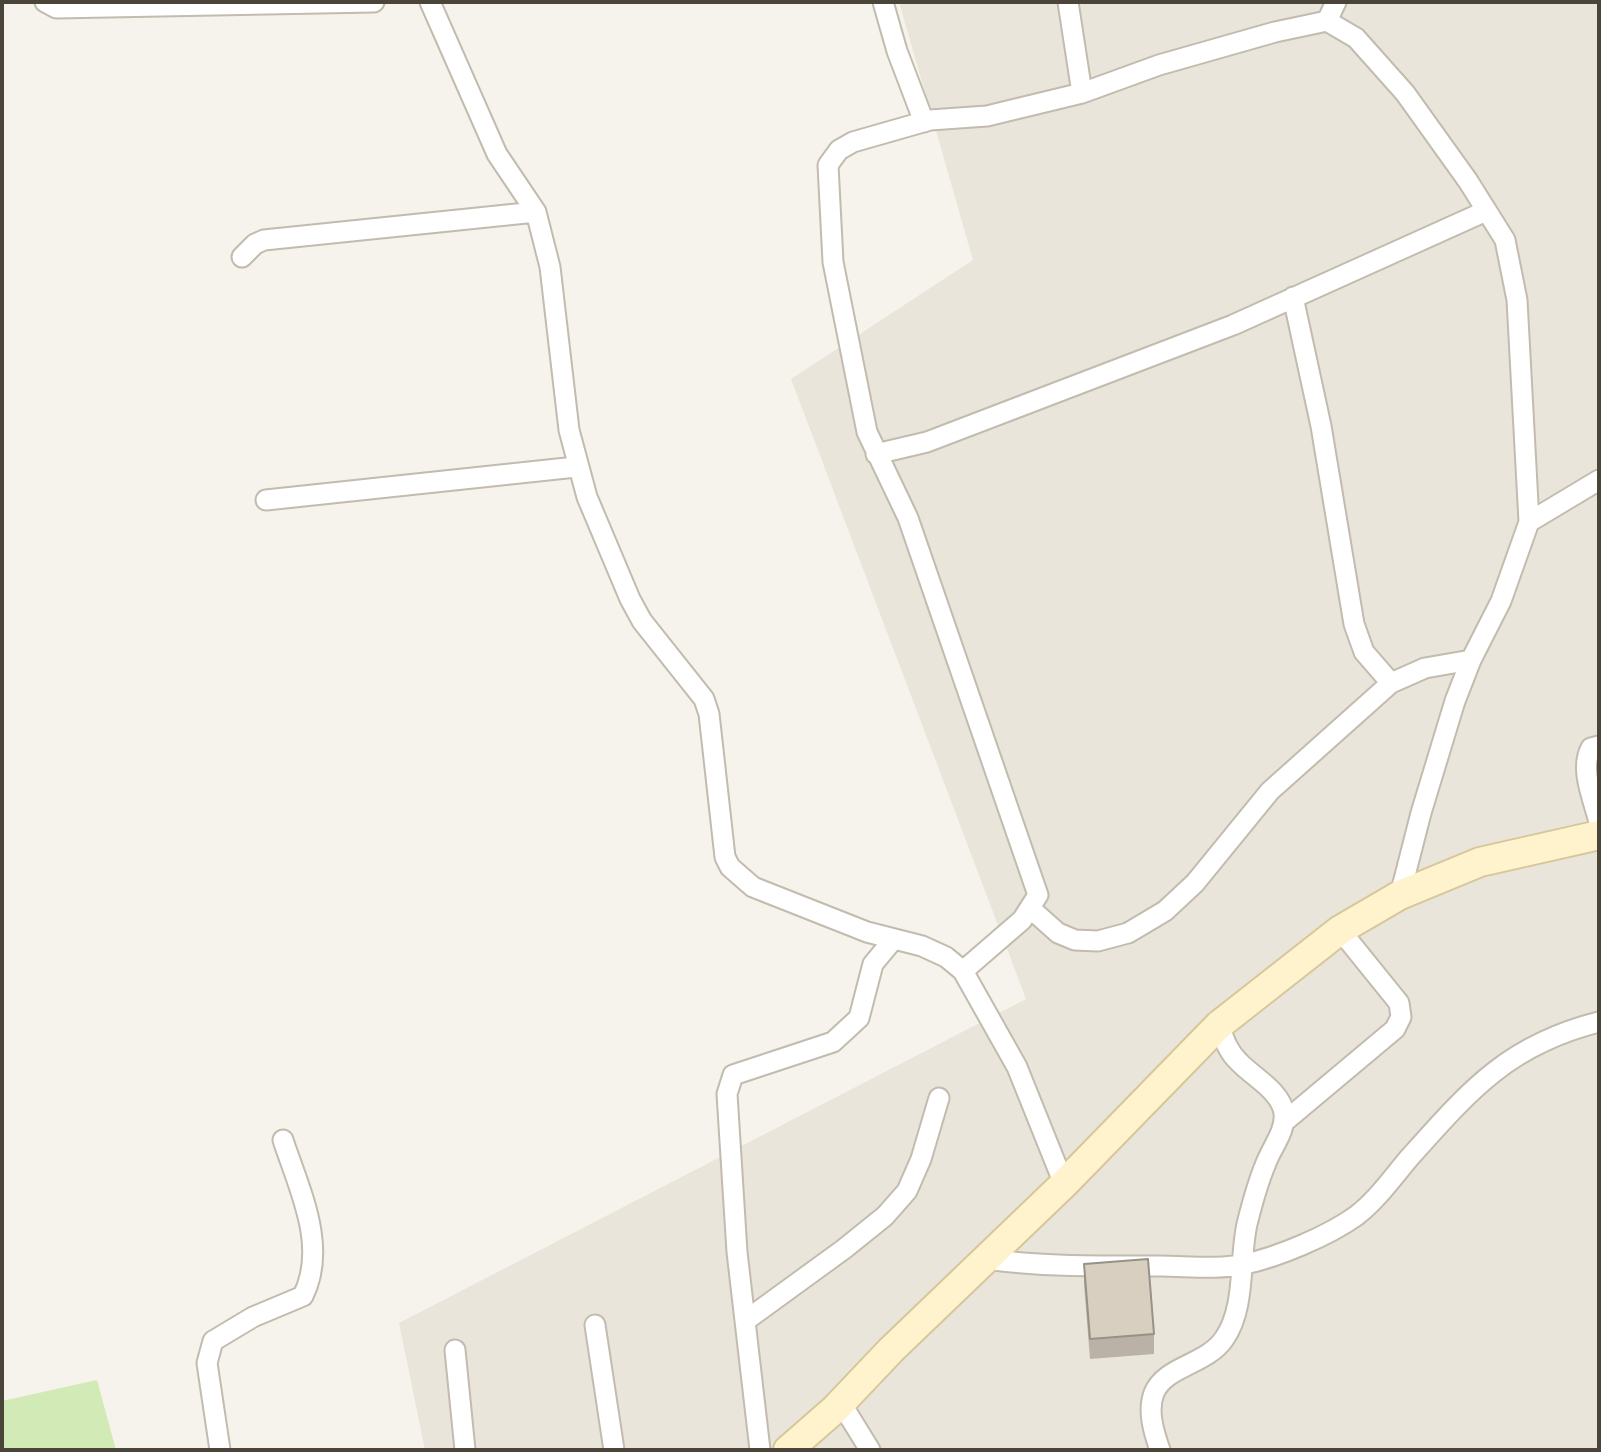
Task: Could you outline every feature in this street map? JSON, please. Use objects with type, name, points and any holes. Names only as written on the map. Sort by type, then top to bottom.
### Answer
[{"type":"main road","points":[[788,1450],[841,1403],[891,1350],[1064,1184],[1219,1025],[1340,930],[1400,895],[1480,862],[1599,835]]},
{"type":"street","points":[[45,2],[56,8],[374,2]]},
{"type":"street","points":[[430,2],[498,154],[536,212],[550,267],[564,395],[576,467],[629,599],[642,621],[704,699],[709,714],[719,820],[725,857],[730,867],[753,887],[893,940],[922,946],[946,957],[963,971],[1017,1068],[1064,1184]]},
{"type":"street","points":[[883,2],[897,51],[924,122]]},
{"type":"street","points":[[1068,2],[1082,93]]},
{"type":"street","points":[[1327,21],[1336,2]]},
{"type":"street","points":[[963,971],[1031,909],[1038,895],[905,508],[876,454],[865,423],[835,275],[826,174],[833,158],[846,144],[924,122],[986,116],[1082,93],[1159,65],[1275,32],[1327,21],[1356,38],[1405,93],[1486,211],[1505,240],[1517,300],[1529,522],[1502,601],[1471,660],[1455,701],[1421,813],[1400,895]]},
{"type":"street","points":[[876,454],[927,442],[1233,325],[1486,211]]},
{"type":"street","points":[[242,257],[264,240],[536,212]]},
{"type":"street","points":[[1293,297],[1321,426],[1354,624],[1364,652],[1391,683]]},
{"type":"street","points":[[266,500],[576,467]]},
{"type":"street","points":[[1529,522],[1599,480]]},
{"type":"street","points":[[1031,909],[1058,933],[1075,940],[1098,941],[1128,933],[1165,911],[1195,883],[1270,791],[1391,683],[1425,668],[1471,660]]},
{"type":"street","points":[[1599,746],[1591,748],[1586,756],[1586,769],[1599,822]]},
{"type":"street","points":[[1284,1122],[1395,1029],[1401,1017],[1399,1003],[1340,930]]},
{"type":"street","points":[[760,1450],[745,1321],[727,1094],[733,1075],[833,1042],[859,1018],[873,964],[893,940]]},
{"type":"street","points":[[986,1259],[1068,1267],[1243,1265],[1317,1238],[1357,1215],[1476,1084],[1503,1062],[1560,1033],[1599,1022]]},
{"type":"street","points":[[1160,1450],[1151,1414],[1153,1395],[1168,1375],[1203,1359],[1224,1339],[1232,1326],[1247,1227],[1266,1161],[1284,1122],[1284,1110],[1275,1096],[1238,1062],[1226,1046],[1219,1025]]},
{"type":"street","points":[[745,1321],[844,1249],[885,1216],[907,1191],[921,1159],[939,1098]]},
{"type":"street","points":[[220,1450],[206,1363],[213,1341],[253,1317],[303,1296],[313,1276],[315,1252],[283,1140]]},
{"type":"street","points":[[595,1325],[614,1450]]},
{"type":"street","points":[[455,1350],[465,1450]]},
{"type":"street","points":[[841,1403],[870,1450]]},
{"type":"shaded area","points":[[899,2],[1599,2],[1599,1450],[425,1450],[399,1323],[1026,999],[791,379],[973,260]]},
{"type":"green space","points":[[97,1380],[116,1450],[2,1450],[2,1401]]},
{"type":"building","points":[[1148,1259],[1154,1334],[1090,1339],[1084,1264]]}]
